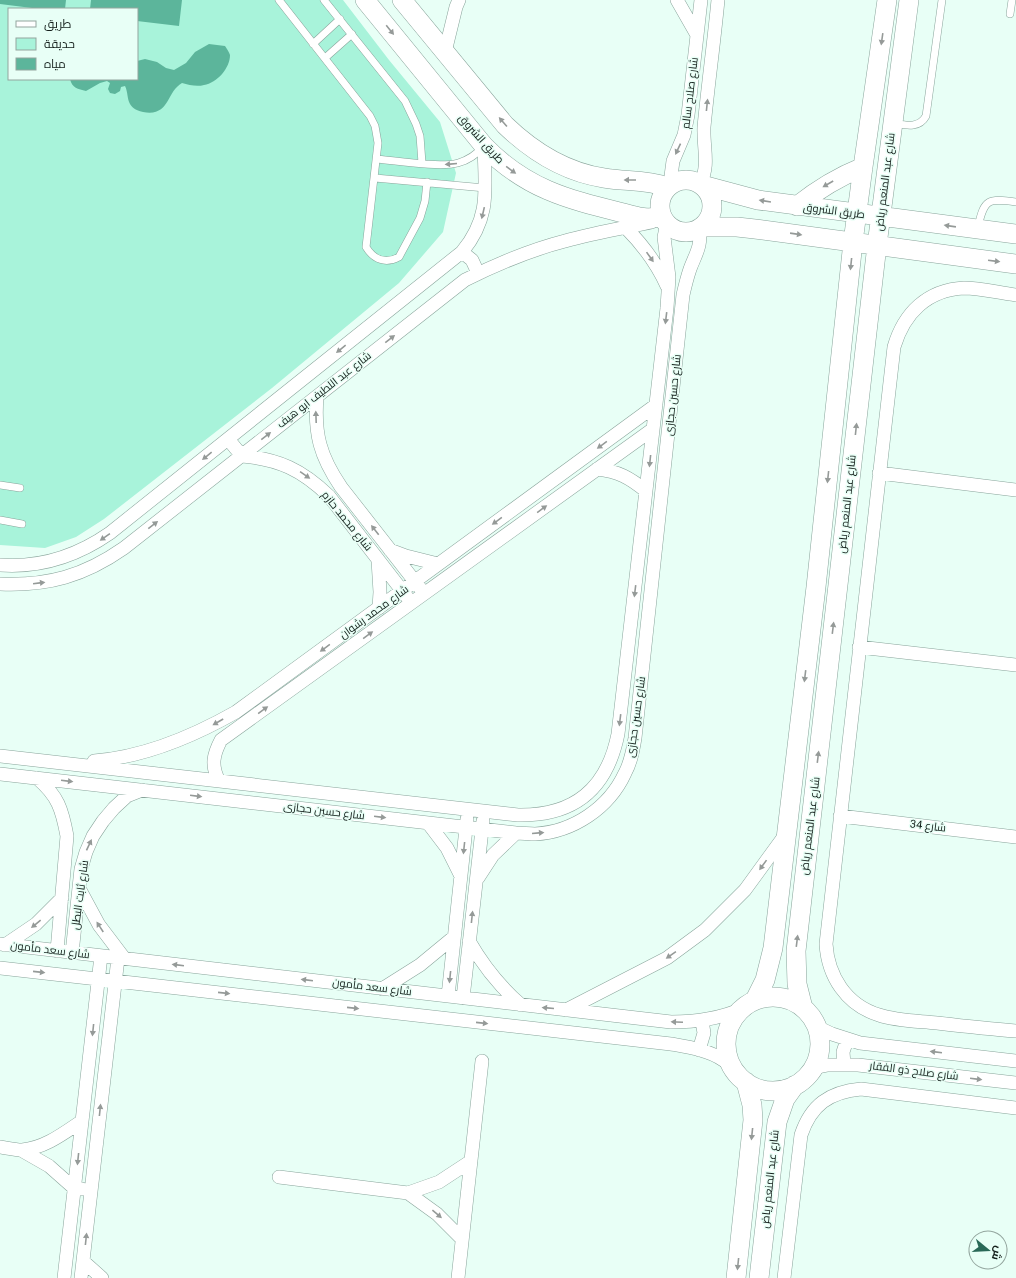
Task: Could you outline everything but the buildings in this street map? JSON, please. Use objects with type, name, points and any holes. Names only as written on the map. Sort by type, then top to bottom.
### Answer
[{"type":"street","name":"طريق الشروق","points":[[365,0],[484,146],[516,174],[548,191],[574,200],[639,217],[664,220]]},
{"type":"street","points":[[402,0],[505,126],[540,155],[560,165],[582,173],[604,178],[648,181],[670,185]]},
{"type":"street","points":[[445,52],[459,0]]},
{"type":"street","points":[[677,0],[697,35]]},
{"type":"street","name":"شارع صلاح سالم","points":[[670,185],[673,161],[687,125],[701,0]]},
{"type":"street","name":"شارع صلاح سالم","points":[[701,185],[706,169],[704,134],[718,0]]},
{"type":"street","name":"شارع عبد المنعم رياض","points":[[749,1005],[767,972],[773,948],[816,587],[853,242],[888,0]]},
{"type":"street","name":"شارع عبد المنعم رياض","points":[[803,1008],[796,974],[796,952],[880,217],[909,0]]},
{"type":"street","name":"شارع عبد اللطيف ابو هيف","points":[[0,565],[18,566],[50,562],[82,551],[96,543],[462,252],[478,229],[483,216],[485,202],[484,146]]},
{"type":"street","points":[[796,206],[823,187],[863,167]]},
{"type":"street","points":[[700,228],[711,214],[711,198],[707,191],[701,185],[693,181],[679,181],[670,185],[660,201],[660,209],[664,220],[676,230],[682,232],[688,232],[700,228],[737,227],[1016,264]]},
{"type":"street","name":"طريق الشروق","points":[[701,185],[739,196],[796,206],[1016,234]]},
{"type":"street","name":"شارع عبد اللطيف ابو هيف","points":[[0,584],[44,582],[74,575],[92,568],[108,559],[242,456],[465,280],[521,255],[565,241],[594,233],[664,220]]},
{"type":"street","name":"شارع حسين حجازى","points":[[0,756],[518,815],[536,815],[553,812],[570,806],[585,796],[598,783],[608,768],[615,752],[618,734],[668,290],[668,271],[664,244],[664,220]]},
{"type":"street","points":[[626,228],[655,263],[668,290]]},
{"type":"street","name":"شارع حسين حجازى","points":[[0,774],[516,833],[535,834],[554,831],[572,825],[588,816],[603,804],[615,790],[625,774],[632,756],[684,295],[691,269],[700,248],[700,228]]},
{"type":"street","points":[[462,252],[472,260],[478,273]]},
{"type":"street","points":[[1016,295],[965,288],[937,294],[914,310],[898,333],[894,347],[879,473],[826,944],[830,967],[841,988],[858,1005],[868,1011],[891,1018],[1016,1031]]},
{"type":"street","name":"شارع محمد حازم","points":[[317,397],[317,435],[322,453],[330,471],[424,594]]},
{"type":"street","name":"شارع محمد رشوان","points":[[66,763],[96,761],[140,753],[183,740],[236,712],[260,696],[656,405]]},
{"type":"street","points":[[654,425],[670,423]]},
{"type":"street","name":"شارع محمد رشوان","points":[[220,781],[215,774],[213,757],[221,740],[597,470],[654,425]]},
{"type":"street","points":[[228,439],[242,456]]},
{"type":"street","name":"شارع محمد حازم","points":[[242,456],[261,458],[280,463],[298,471],[315,482],[329,496],[412,603]]},
{"type":"street","points":[[597,470],[610,471],[623,475],[636,482],[646,491]]},
{"type":"street","points":[[879,473],[1016,490]]},
{"type":"street","points":[[390,550],[406,556],[438,564]]},
{"type":"street","points":[[378,560],[380,582],[379,608]]},
{"type":"street","points":[[816,587],[838,589]]},
{"type":"street","points":[[859,647],[1016,665]]},
{"type":"street","points":[[27,759],[31,777]]},
{"type":"street","name":"شارع ثابت البطل","points":[[31,777],[49,788],[58,803],[64,819],[67,836],[57,951]]},
{"type":"street","name":"شارع ثابت البطل","points":[[72,952],[81,869],[86,852],[97,831],[114,808],[127,796],[142,790]]},
{"type":"street","points":[[448,996],[468,809]]},
{"type":"street","points":[[463,998],[484,811]]},
{"type":"street","name":"شارع 34","points":[[840,816],[1016,837]]},
{"type":"street","points":[[428,823],[447,848],[461,876]]},
{"type":"street","points":[[476,881],[493,855],[516,833]]},
{"type":"street","points":[[566,1010],[667,958],[705,930],[744,890],[786,833]]},
{"type":"street","points":[[79,888],[99,925],[121,958],[115,981],[81,1278]]},
{"type":"street","points":[[3,944],[36,924],[62,898]]},
{"type":"street","points":[[382,989],[420,966],[454,937]]},
{"type":"street","points":[[469,941],[492,976],[506,992],[521,1005]]},
{"type":"street","name":"شارع سعد مأمون","points":[[3,944],[671,1022],[702,1021],[729,1015],[749,1005]]},
{"type":"street","points":[[64,1278],[101,956]]},
{"type":"street","name":"شارع سعد مأمون","points":[[0,968],[671,1044],[699,1050],[723,1060],[733,1068]]},
{"type":"street","points":[[767,972],[778,976],[796,974]]},
{"type":"street","points":[[765,998],[785,998],[803,1008],[817,1027],[819,1038],[817,1059],[808,1075],[795,1085],[786,1089],[770,1090],[755,1087],[746,1082],[733,1068],[728,1058],[726,1048],[730,1026],[735,1017],[749,1005],[765,998]]},
{"type":"street","points":[[699,1050],[704,1033],[702,1021]]},
{"type":"street","name":"شارع صلاح ذو الفقار","points":[[817,1027],[847,1040],[872,1045],[1016,1061]]},
{"type":"street","points":[[844,1064],[843,1052],[847,1040]]},
{"type":"street","points":[[458,1278],[482,1061]]},
{"type":"street","name":"شارع صلاح ذو الفقار","points":[[813,1068],[844,1064],[1016,1083]]},
{"type":"street","name":"شارع عبد المنعم رياض","points":[[736,1278],[753,1112],[751,1097],[746,1082]]},
{"type":"street","name":"شارع عبد المنعم رياض","points":[[759,1278],[778,1115],[785,1099],[795,1085]]},
{"type":"street","points":[[784,1278],[801,1135],[805,1122],[822,1101],[834,1094],[847,1090],[861,1090],[1016,1108]]},
{"type":"street","points":[[753,1112],[763,1111],[778,1115]]},
{"type":"street","points":[[0,1147],[21,1150],[38,1146],[54,1140],[82,1121]]},
{"type":"street","points":[[21,1150],[49,1166],[75,1189],[91,1190]]},
{"type":"street","points":[[279,1177],[408,1193],[439,1182],[471,1161]]},
{"type":"street","points":[[408,1193],[437,1214],[462,1239]]},
{"type":"street","points":[[72,1214],[88,1216]]},
{"type":"street","points":[[83,1261],[102,1278]]},
{"type":"lane","points":[[279,0],[373,121],[378,139],[377,159],[366,247],[373,256],[383,261],[394,260],[399,257],[420,218],[425,202],[427,182]]},
{"type":"lane","points":[[324,0],[405,101],[420,136],[422,163]]},
{"type":"lane","points":[[892,123],[915,125],[921,122],[926,116],[942,0]]},
{"type":"lane","points":[[1010,14],[1012,0]]},
{"type":"lane","points":[[313,44],[340,19]]},
{"type":"lane","points":[[324,58],[352,34]]},
{"type":"lane","points":[[377,159],[442,164],[458,163],[472,157],[484,146]]},
{"type":"lane","points":[[375,178],[485,188]]},
{"type":"lane","points":[[978,230],[983,208],[990,201],[999,200],[1016,202]]},
{"type":"lane","points":[[0,485],[20,488]]},
{"type":"lane","points":[[0,520],[22,524]]},
{"type":"green space","points":[[0,0],[343,0],[389,60],[440,122],[456,173],[443,232],[399,283],[272,388],[104,519],[76,537],[45,548],[0,545]]},
{"type":"water","points":[[0,0],[66,0],[65,8],[32,8],[0,4]]},
{"type":"water","points":[[91,0],[182,0],[179,26],[138,21],[138,8],[90,8]]},
{"type":"water","points":[[209,44],[225,46],[230,54],[228,65],[218,78],[209,84],[196,86],[182,83],[173,92],[163,107],[152,113],[136,110],[130,104],[125,86],[121,87],[120,91],[115,94],[110,93],[108,89],[110,83],[107,81],[100,83],[86,91],[78,89],[70,80],[138,80],[138,61],[145,59],[157,62],[166,68],[174,70],[186,63],[195,52]]}]
